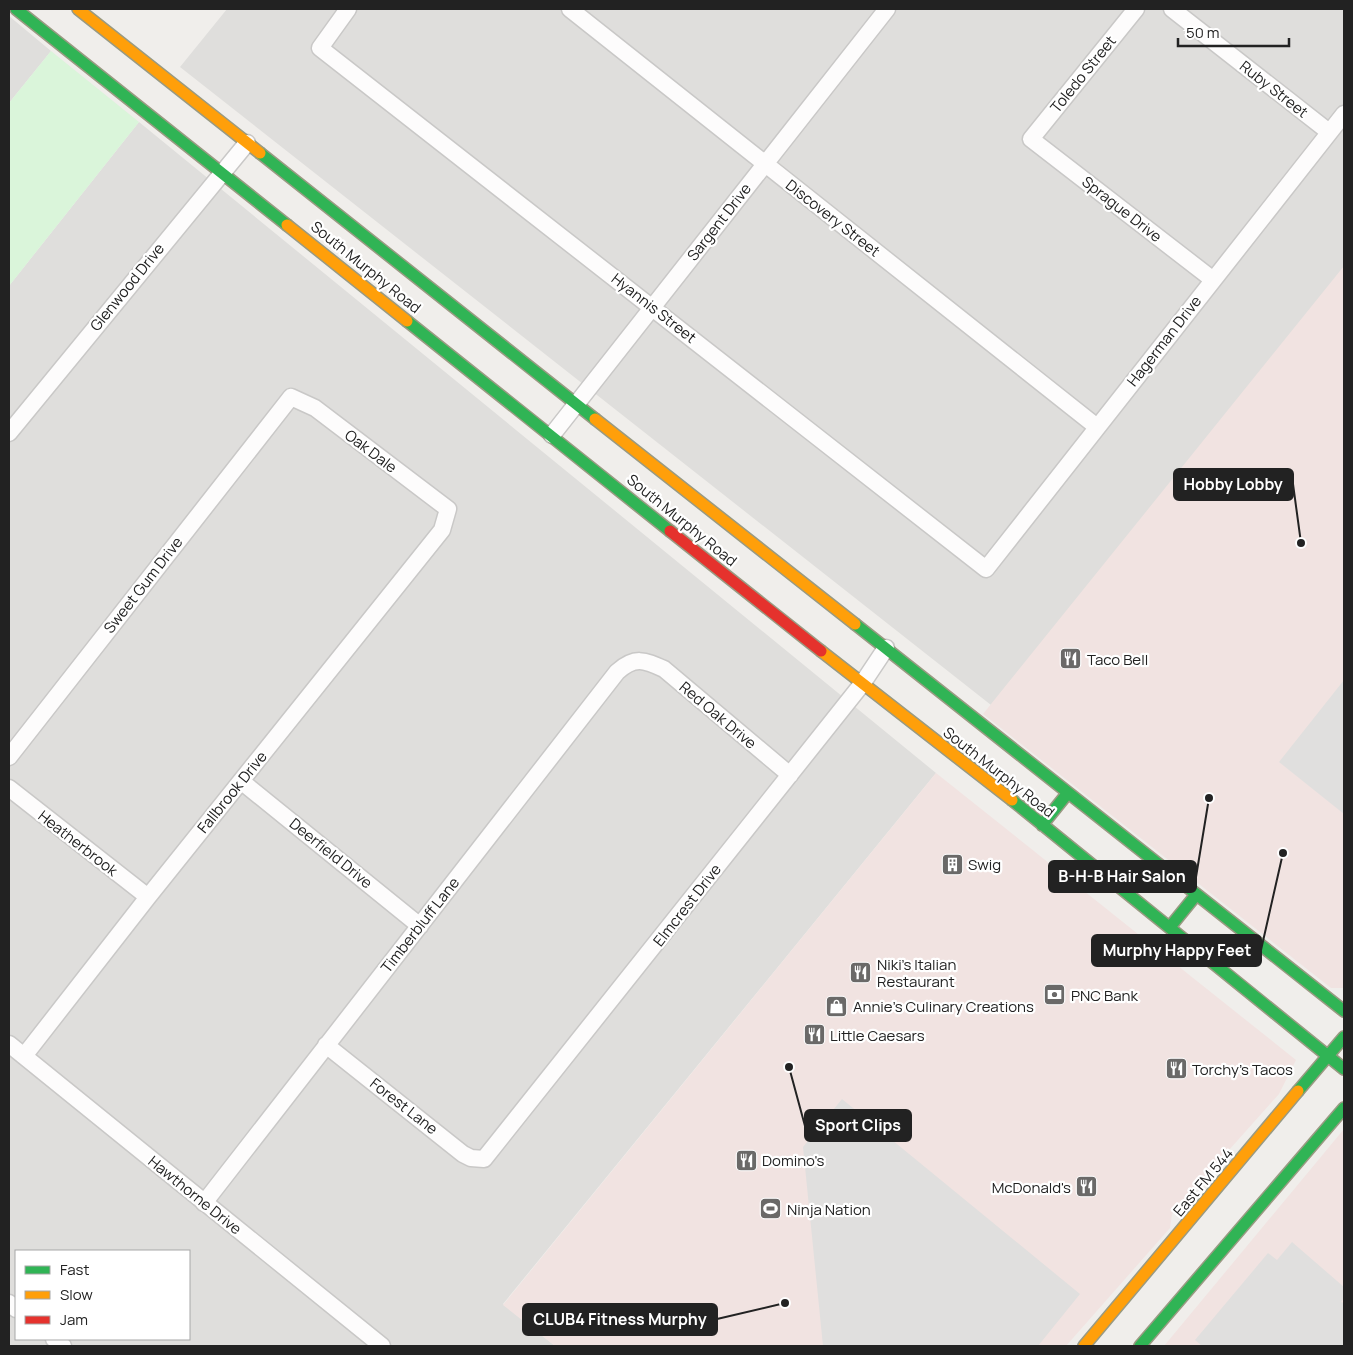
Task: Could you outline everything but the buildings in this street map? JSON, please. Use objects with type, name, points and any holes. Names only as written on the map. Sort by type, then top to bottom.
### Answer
[{"type":"main road","name":"South Murphy Road","points":[[16,9],[222,171],[862,684],[1170,927],[1344,1069]]},
{"type":"main road","name":"South Murphy Road","points":[[78,9],[886,648],[1067,794],[1344,1011]]},
{"type":"main road","points":[[1042,825],[1067,794]]},
{"type":"main road","points":[[1170,927],[1196,895]]},
{"type":"main road","name":"East FM 544","points":[[1084,1346],[1120,1310],[1328,1055],[1344,1038]]},
{"type":"main road","points":[[1140,1346],[1145,1334],[1344,1108]]},
{"type":"street","name":"Hyannis Street","points":[[348,9],[320,48],[986,569]]},
{"type":"street","name":"Discovery Street","points":[[570,9],[1096,427]]},
{"type":"street","name":"Sargent Drive","points":[[552,435],[887,9]]},
{"type":"street","name":"Toledo Street","points":[[1031,139],[1136,9]]},
{"type":"street","name":"Ruby Street","points":[[1172,9],[1329,132]]},
{"type":"street","name":"Hagerman Drive","points":[[986,569],[1212,279],[1344,114]]},
{"type":"street","name":"Sprague Drive","points":[[1031,139],[1212,279]]},
{"type":"street","name":"Glenwood Drive","points":[[9,433],[222,171],[247,144]]},
{"type":"street","name":"Oak Dale","points":[[276,414],[291,397],[315,408],[448,509],[442,530]]},
{"type":"street","name":"Sweet Gum Drive","points":[[9,756],[276,414]]},
{"type":"street","name":"Fallbrook Drive","points":[[24,1056],[148,897],[442,530]]},
{"type":"street","name":"Elmcrest Drive","points":[[484,1159],[862,684],[886,648]]},
{"type":"street","name":"Red Oak Drive","points":[[644,660],[664,669],[790,775]]},
{"type":"street","name":"Timberbluff Lane","points":[[204,1203],[618,672],[626,664],[644,660]]},
{"type":"street","name":"Deerfield Drive","points":[[241,781],[420,926]]},
{"type":"street","name":"Heatherbrook","points":[[9,788],[148,897]]},
{"type":"street","name":"Hawthorne Drive","points":[[9,1044],[382,1346]]},
{"type":"street","name":"Forest Lane","points":[[326,1045],[463,1154],[471,1158],[484,1159]]},
{"type":"shaded area","points":[[227,9],[1344,9],[1344,268],[991,705],[180,67]]},
{"type":"shaded area","points":[[9,16],[51,51],[9,103]]},
{"type":"shaded area","points":[[139,122],[936,773],[503,1304],[555,1346],[9,1346],[9,286]]},
{"type":"shaded area","points":[[1344,266],[1344,988],[1331,988],[983,714]]},
{"type":"shaded area","points":[[1344,680],[1344,814],[1279,762]]},
{"type":"shaded area","points":[[936,773],[1296,1060],[1279,1094],[1172,1214],[1170,1228],[1066,1346],[555,1346],[503,1305]]},
{"type":"shaded area","points":[[842,1099],[1080,1294],[1038,1346],[823,1346],[803,1147]]},
{"type":"shaded area","points":[[1344,1129],[1344,1346],[1164,1346]]},
{"type":"shaded area","points":[[1292,1242],[1344,1287],[1344,1298],[1341,1302],[1344,1303],[1344,1346],[1202,1346],[1195,1340],[1268,1253],[1277,1260]]},
{"type":"green space","points":[[51,51],[139,122],[9,286],[9,103]]},
{"type":"traffic: fast","points":[[16,9],[287,225]]},
{"type":"traffic: fast","points":[[260,153],[595,419]]},
{"type":"traffic: fast","points":[[407,321],[670,531]]},
{"type":"traffic: fast","points":[[855,624],[1344,1011]]},
{"type":"traffic: fast","points":[[1042,825],[1067,794]]},
{"type":"traffic: fast","points":[[1012,800],[1344,1069]]},
{"type":"traffic: fast","points":[[1170,927],[1196,895]]},
{"type":"traffic: fast","points":[[1298,1091],[1344,1037]]},
{"type":"traffic: fast","points":[[1140,1346],[1344,1108]]},
{"type":"traffic: slow","points":[[78,9],[260,153]]},
{"type":"traffic: slow","points":[[287,225],[407,321]]},
{"type":"traffic: slow","points":[[595,419],[855,624]]},
{"type":"traffic: slow","points":[[821,651],[1012,800]]},
{"type":"traffic: slow","points":[[1084,1346],[1298,1091]]},
{"type":"traffic: jam","points":[[670,531],[821,651]]},
{"type":"place","name":"Hobby Lobby","points":[[1301,543]]},
{"type":"place","name":"Taco Bell","points":[[1071,659]]},
{"type":"place","name":"B-H-B Hair Salon","points":[[1209,798]]},
{"type":"place","name":"Murphy Happy Feet","points":[[1283,853]]},
{"type":"place","name":"Swig","points":[[952,864]]},
{"type":"place","name":"Niki's Italian Restaurant","points":[[861,973]]},
{"type":"place","name":"PNC Bank","points":[[1055,995]]},
{"type":"place","name":"Annie's Culinary Creations","points":[[837,1006]]},
{"type":"place","name":"Little Caesars","points":[[814,1035]]},
{"type":"place","name":"Sport Clips","points":[[789,1067]]},
{"type":"place","name":"Torchy's Tacos","points":[[1176,1069]]},
{"type":"place","name":"Domino's","points":[[746,1160]]},
{"type":"place","name":"McDonald's","points":[[1087,1187]]},
{"type":"place","name":"Ninja Nation","points":[[771,1209]]},
{"type":"place","name":"CLUB4 Fitness Murphy","points":[[785,1303]]}]
